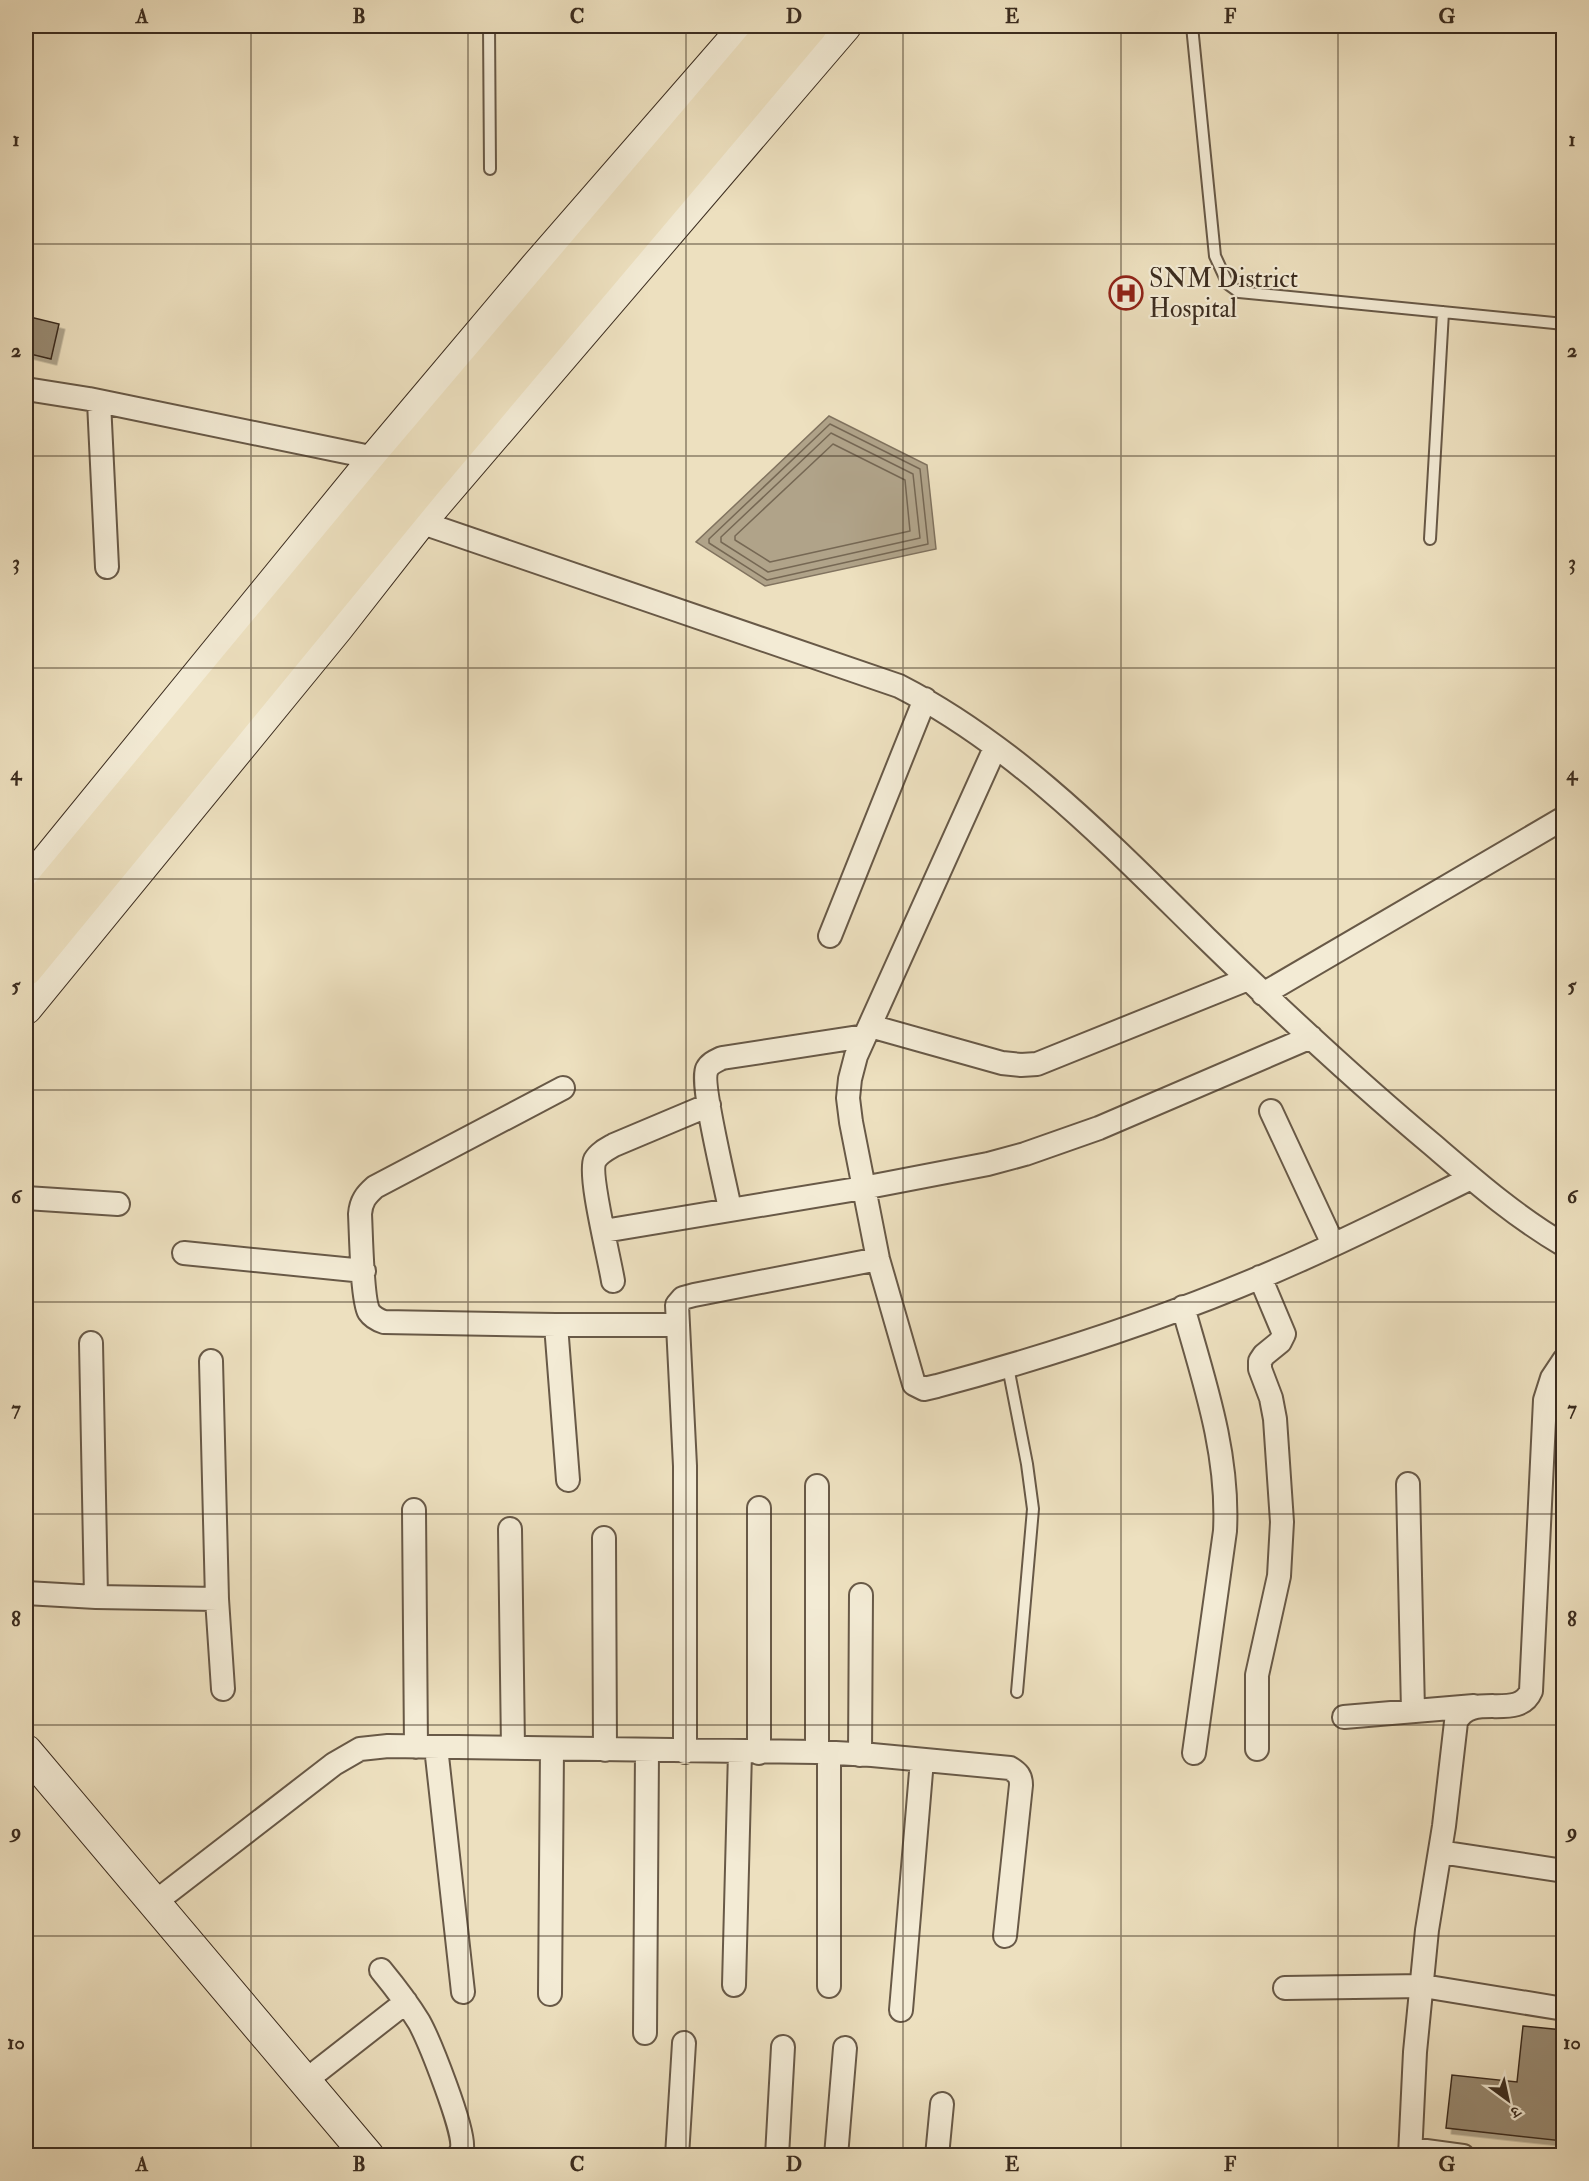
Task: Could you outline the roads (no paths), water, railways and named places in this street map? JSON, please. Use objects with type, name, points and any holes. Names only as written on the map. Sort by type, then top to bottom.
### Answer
[{"type":"main road","points":[[26,886],[375,458],[536,267],[746,26]]},
{"type":"main road","points":[[26,919],[397,472],[776,26]]},
{"type":"main road","points":[[26,969],[418,492],[811,26]]},
{"type":"main road","points":[[26,1008],[337,628],[420,522],[845,26]]},
{"type":"main road","points":[[26,1751],[368,2156]]},
{"type":"street","points":[[26,389],[375,458]]},
{"type":"street","points":[[99,402],[107,567]]},
{"type":"street","points":[[420,522],[883,680],[925,699],[970,728],[1034,777],[1087,822],[1256,986],[1390,1109],[1532,1227],[1563,1245]]},
{"type":"street","points":[[830,936],[925,699]]},
{"type":"street","points":[[995,748],[856,1056],[850,1079],[848,1098],[863,1188],[878,1259],[914,1384],[924,1389],[1008,1367],[1110,1335],[1260,1277],[1471,1178]]},
{"type":"street","points":[[730,1209],[705,1081],[706,1070],[712,1062],[868,1031],[1002,1063],[1037,1064],[1256,986],[1563,819]]},
{"type":"street","points":[[604,1231],[863,1188],[988,1164],[1099,1128],[1311,1037]]},
{"type":"street","points":[[563,1088],[375,1187],[365,1196],[360,1205],[360,1214],[367,1307],[370,1314],[384,1322],[556,1325],[676,1324]]},
{"type":"street","points":[[613,1281],[594,1178],[595,1160],[614,1145],[709,1105]]},
{"type":"street","points":[[1272,1111],[1333,1244]]},
{"type":"street","points":[[26,1198],[118,1204]]},
{"type":"street","points":[[184,1253],[364,1271]]},
{"type":"street","points":[[685,1752],[685,1466],[676,1305],[683,1298],[694,1295],[878,1259]]},
{"type":"street","points":[[1257,1749],[1257,1675],[1279,1576],[1282,1522],[1275,1419],[1260,1369],[1260,1361],[1280,1342],[1284,1334],[1260,1277]]},
{"type":"street","points":[[1183,1307],[1215,1421],[1224,1471],[1226,1505],[1225,1531],[1194,1752]]},
{"type":"street","points":[[556,1325],[568,1480]]},
{"type":"street","points":[[91,1343],[96,1597]]},
{"type":"street","points":[[1344,1717],[1521,1703],[1528,1698],[1531,1691],[1545,1400],[1552,1378],[1563,1360]]},
{"type":"street","points":[[211,1361],[217,1599],[223,1689]]},
{"type":"street","points":[[1408,1484],[1413,1711]]},
{"type":"street","points":[[817,1486],[829,1986]]},
{"type":"street","points":[[734,1985],[749,1753],[759,1508]]},
{"type":"street","points":[[414,1509],[426,1747],[463,1992]]},
{"type":"street","points":[[510,1529],[513,1748]]},
{"type":"street","points":[[604,1538],[605,1750]]},
{"type":"street","points":[[26,1593],[96,1597],[217,1599]]},
{"type":"street","points":[[860,1755],[861,1595]]},
{"type":"street","points":[[1464,2156],[1410,2152],[1427,1930],[1440,1852],[1456,1722],[1459,1716],[1475,1706]]},
{"type":"street","points":[[154,1904],[348,1755],[360,1749],[426,1747],[823,1753],[1010,1768],[1017,1772],[1021,1779],[1005,1936]]},
{"type":"street","points":[[550,1994],[552,1749]]},
{"type":"street","points":[[645,2033],[647,1751]]},
{"type":"street","points":[[902,2010],[922,1760]]},
{"type":"street","points":[[1440,1852],[1563,1871]]},
{"type":"street","points":[[381,1970],[406,2002],[427,2039],[443,2078],[461,2136],[463,2147],[458,2156]]},
{"type":"street","points":[[1285,1988],[1423,1986],[1563,2008]]},
{"type":"street","points":[[305,2081],[406,2002]]},
{"type":"street","points":[[677,2156],[684,2043]]},
{"type":"street","points":[[777,2156],[783,2048]]},
{"type":"street","points":[[836,2156],[845,2048]]},
{"type":"street","points":[[937,2156],[942,2103]]},
{"type":"lane","points":[[489,26],[490,169]]},
{"type":"lane","points":[[1192,26],[1215,256],[1228,284],[1239,292],[1563,324]]},
{"type":"lane","points":[[1430,539],[1443,312]]},
{"type":"lane","points":[[1008,1367],[1027,1464],[1033,1509],[1017,1692]]},
{"type":"water","points":[[829,416],[927,465],[936,549],[765,586],[696,542]]},
{"type":"place","name":"SNM District Hospital","points":[[1126,293]]}]
